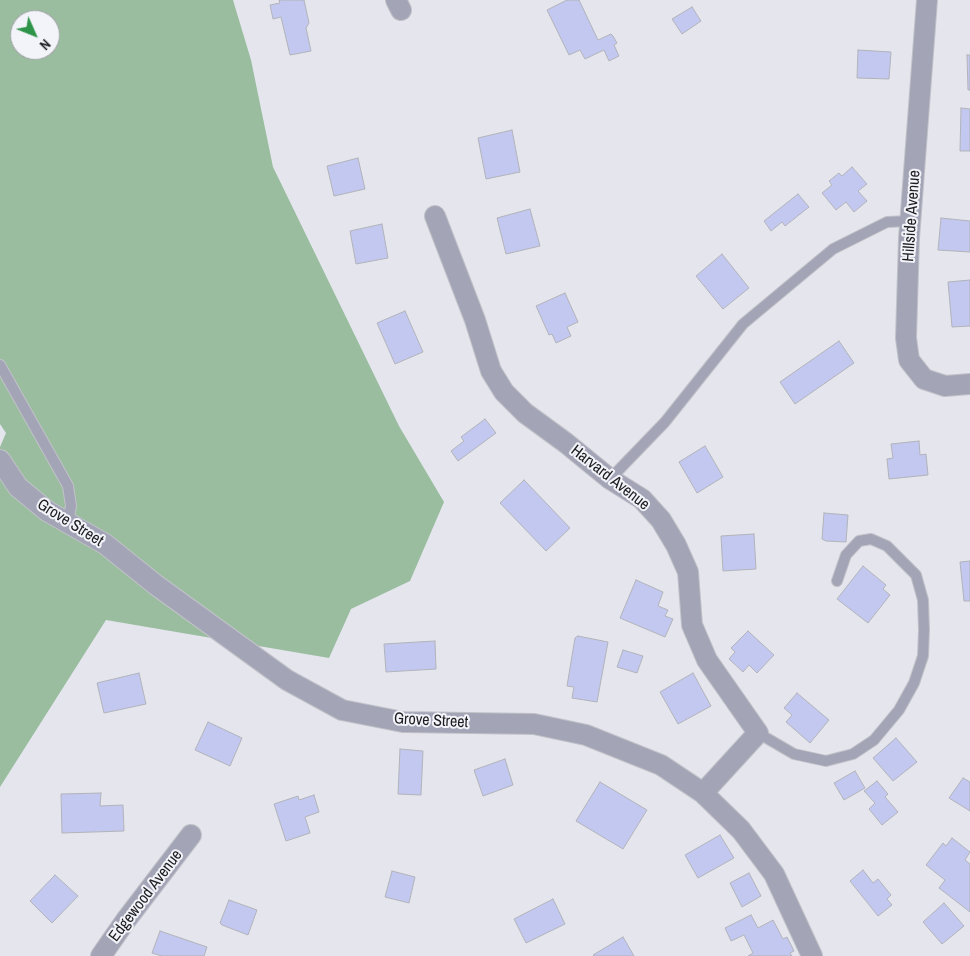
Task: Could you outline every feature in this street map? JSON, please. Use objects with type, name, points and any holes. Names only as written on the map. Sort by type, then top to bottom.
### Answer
[{"type":"street","name":"Hillside Avenue","points":[[927,0],[910,221],[906,338],[909,360],[924,379],[945,386],[970,384]]},
{"type":"street","name":"Harvard Avenue","points":[[434,216],[475,320],[491,371],[504,392],[525,413],[610,479],[642,499],[661,520],[688,572],[692,624],[707,660],[758,733]]},
{"type":"street","name":"Grove Street","points":[[0,460],[18,487],[47,511],[105,544],[156,585],[288,680],[342,710],[403,722],[534,724],[586,735],[661,765],[703,793],[741,830],[774,874],[812,956]]},
{"type":"street","points":[[703,793],[758,733]]},
{"type":"street","name":"Edgewood Avenue","points":[[101,956],[126,920],[191,836]]},
{"type":"lane","points":[[610,479],[665,422],[742,324],[833,249],[887,222],[910,221]]},
{"type":"lane","points":[[0,366],[68,486],[71,506],[68,523]]},
{"type":"lane","points":[[758,733],[794,754],[826,761],[853,754],[874,740],[899,710],[914,683],[923,656],[924,630],[923,600],[916,575],[887,546],[871,539],[859,541],[846,555],[836,580]]},
{"type":"green space","points":[[0,0],[233,0],[251,60],[273,167],[399,426],[444,502],[410,581],[351,609],[329,658],[106,620],[0,787],[0,447],[6,433],[0,424]]},
{"type":"building","points":[[279,0],[304,0],[309,23],[306,28],[311,51],[290,55],[281,17],[273,19],[270,5],[280,3]]},
{"type":"building","points":[[567,0],[579,0],[598,40],[611,34],[613,36],[617,43],[614,45],[619,56],[609,61],[604,50],[585,59],[580,50],[569,55],[547,10]]},
{"type":"building","points":[[692,7],[701,21],[682,34],[672,19]]},
{"type":"building","points":[[858,50],[891,52],[889,79],[857,78]]},
{"type":"building","points":[[967,55],[970,55],[970,90],[968,90]]},
{"type":"building","points":[[961,108],[970,109],[970,151],[960,151]]},
{"type":"building","points":[[512,130],[520,172],[486,179],[478,138]]},
{"type":"building","points":[[358,158],[365,189],[334,196],[327,166]]},
{"type":"building","points":[[852,167],[867,184],[858,191],[867,201],[854,212],[846,202],[836,210],[822,193],[832,185],[829,181],[839,173],[842,176]]},
{"type":"building","points":[[798,194],[809,207],[785,226],[782,222],[771,231],[764,221]]},
{"type":"building","points":[[530,209],[540,246],[506,254],[497,218]]},
{"type":"building","points":[[941,218],[970,221],[970,252],[938,250]]},
{"type":"building","points":[[382,224],[388,258],[356,264],[350,231]]},
{"type":"building","points":[[722,254],[749,288],[723,309],[696,276]]},
{"type":"building","points":[[970,280],[970,326],[952,327],[948,282]]},
{"type":"building","points":[[565,293],[578,322],[567,327],[571,336],[556,343],[552,334],[549,335],[536,306]]},
{"type":"building","points":[[405,311],[423,352],[395,364],[377,323]]},
{"type":"building","points":[[839,341],[854,363],[795,404],[780,382]]},
{"type":"building","points":[[485,419],[496,433],[458,461],[451,451],[464,441],[461,437]]},
{"type":"building","points":[[919,441],[920,455],[926,454],[928,475],[889,479],[887,459],[893,458],[891,444]]},
{"type":"building","points":[[705,446],[723,477],[697,493],[679,462]]},
{"type":"building","points":[[524,480],[570,528],[546,551],[500,503]]},
{"type":"building","points":[[824,513],[848,515],[846,542],[822,539]]},
{"type":"building","points":[[754,534],[756,569],[723,571],[721,536]]},
{"type":"building","points":[[970,561],[970,601],[964,601],[960,562]]},
{"type":"building","points":[[863,566],[886,585],[883,589],[890,595],[868,623],[837,599]]},
{"type":"building","points":[[636,580],[663,592],[658,606],[668,610],[665,616],[673,619],[665,637],[620,618]]},
{"type":"building","points":[[748,631],[774,655],[757,673],[749,665],[743,672],[729,659],[735,652],[731,648]]},
{"type":"building","points":[[578,636],[608,642],[597,702],[572,698],[574,687],[567,686],[575,638]]},
{"type":"building","points":[[435,641],[436,669],[386,672],[384,644]]},
{"type":"building","points":[[623,650],[643,656],[637,673],[617,667]]},
{"type":"building","points":[[139,673],[146,704],[104,713],[97,683]]},
{"type":"building","points":[[693,673],[711,706],[678,724],[660,692]]},
{"type":"building","points":[[797,693],[829,720],[810,743],[786,722],[792,715],[784,708]]},
{"type":"building","points":[[208,722],[242,738],[230,766],[195,750]]},
{"type":"building","points":[[896,738],[917,762],[893,781],[873,758]]},
{"type":"building","points":[[400,749],[423,751],[421,795],[398,794]]},
{"type":"building","points":[[505,759],[513,785],[483,796],[474,770]]},
{"type":"building","points":[[855,771],[865,788],[844,800],[834,783]]},
{"type":"building","points":[[963,778],[970,782],[970,811],[949,798]]},
{"type":"building","points":[[877,781],[888,794],[885,797],[898,812],[882,825],[869,809],[875,803],[864,791]]},
{"type":"building","points":[[600,782],[647,810],[623,849],[576,821]]},
{"type":"building","points":[[101,793],[100,806],[123,805],[124,831],[62,833],[61,794]]},
{"type":"building","points":[[314,795],[319,812],[305,817],[310,833],[286,841],[274,804],[298,796],[299,800]]},
{"type":"building","points":[[720,835],[734,858],[698,878],[685,855]]},
{"type":"building","points":[[952,838],[970,852],[965,860],[970,864],[970,912],[939,888],[945,880],[926,865],[943,843],[946,846]]},
{"type":"building","points":[[863,870],[873,883],[878,879],[891,895],[887,899],[892,905],[878,916],[850,881]]},
{"type":"building","points":[[392,871],[415,877],[409,903],[385,897]]},
{"type":"building","points":[[749,873],[761,896],[742,907],[730,883]]},
{"type":"building","points":[[55,875],[78,896],[52,923],[30,901]]},
{"type":"building","points":[[553,899],[565,924],[526,943],[514,919]]},
{"type":"building","points":[[229,900],[257,910],[248,935],[220,923]]},
{"type":"building","points":[[944,903],[964,926],[942,944],[923,922]]},
{"type":"building","points":[[751,915],[758,928],[773,920],[783,939],[787,937],[794,951],[790,953],[792,956],[748,956],[753,953],[744,935],[731,941],[725,928]]},
{"type":"building","points":[[160,931],[207,947],[204,956],[162,956],[152,953]]},
{"type":"building","points":[[623,937],[634,956],[593,955]]}]
